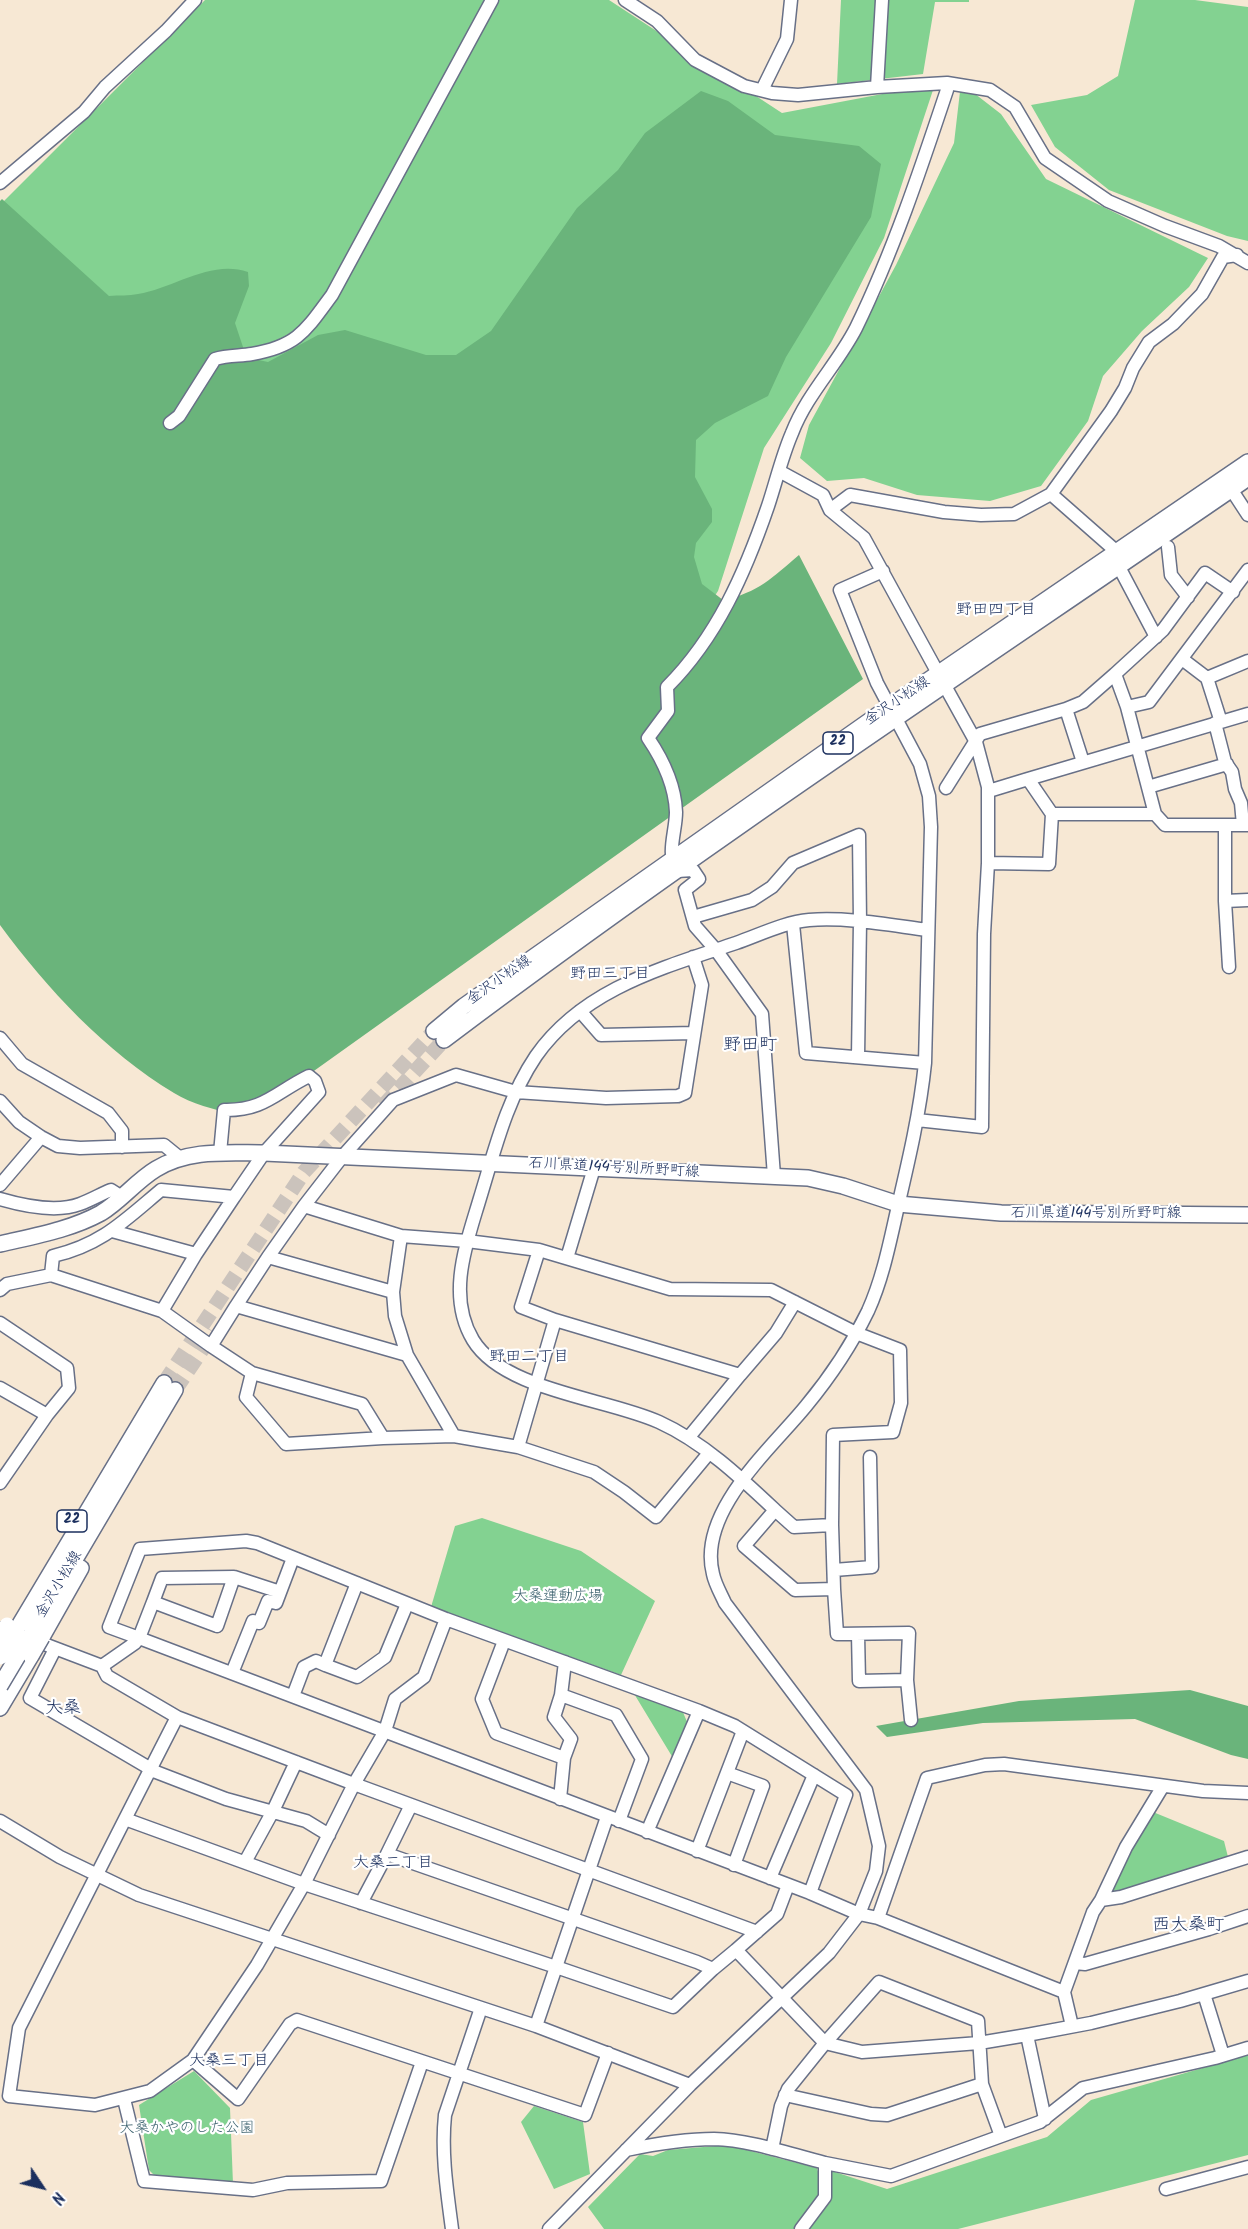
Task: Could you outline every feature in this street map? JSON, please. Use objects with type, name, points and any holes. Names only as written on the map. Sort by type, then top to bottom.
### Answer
[{"type":"main road","name":"金沢小松線","points":[[439,1036],[464,1006],[674,866],[892,713],[1118,560],[1248,462]]},
{"type":"main road","name":"金沢小松線","points":[[1118,560],[1248,478]]},
{"type":"main road","name":"石川県道144号別所野町線","points":[[0,1244],[83,1222],[104,1212],[155,1169],[180,1158],[202,1153],[264,1153],[808,1178],[843,1186],[898,1204],[1001,1213],[1248,1215]]},
{"type":"main road","name":"金沢小松線","points":[[0,1658],[141,1420],[169,1387],[146,1440],[16,1631],[0,1686]]},
{"type":"main road","name":"22","points":[[0,1708],[31,1656],[16,1631]]},
{"type":"street","points":[[0,183],[84,112],[105,87],[166,31],[195,0]]},
{"type":"street","points":[[170,423],[180,416],[215,359],[272,351],[294,341],[304,332],[332,295],[492,0]]},
{"type":"street","points":[[625,0],[657,21],[695,60],[744,86],[798,95],[946,83],[990,90],[1015,107],[1045,158],[1108,201],[1219,246],[1248,263]]},
{"type":"street","points":[[762,90],[787,39],[791,0]]},
{"type":"street","points":[[877,87],[882,0]]},
{"type":"street","points":[[774,1176],[762,1014],[716,950],[695,926],[685,890],[699,879],[693,870],[674,866],[676,815],[674,791],[655,748],[648,738],[668,711],[667,687],[691,662],[718,622],[740,582],[791,434],[802,409],[841,353],[855,328],[894,242],[947,90],[946,83]]},
{"type":"street","points":[[830,510],[850,495],[944,512],[1014,514],[1051,494],[1112,411],[1149,342],[1173,324],[1197,301],[1223,257],[1237,255]]},
{"type":"street","points":[[779,471],[823,495],[830,510],[864,538],[976,742],[988,787],[982,1127],[917,1120]]},
{"type":"street","points":[[1232,489],[1248,515]]},
{"type":"street","points":[[1051,494],[1118,560],[1156,637]]},
{"type":"street","points":[[1168,547],[1171,575],[1188,597]]},
{"type":"street","points":[[1127,707],[1149,702],[1248,570]]},
{"type":"street","points":[[549,2229],[690,2085],[829,1953],[859,1914],[876,1871],[879,1846],[866,1791],[725,1603],[713,1574],[712,1545],[722,1513],[742,1479],[823,1385],[856,1334],[868,1310],[883,1267],[917,1120],[925,1063],[931,827],[929,796],[920,764],[877,683],[840,590],[883,571]]},
{"type":"street","points":[[946,788],[980,734],[1083,702],[1163,630],[1205,573],[1233,592]]},
{"type":"street","points":[[1115,674],[1127,707],[1155,814],[1165,825],[1246,825],[1232,772],[1227,764],[1207,678],[1182,660]]},
{"type":"street","points":[[1207,678],[1248,661]]},
{"type":"street","points":[[1066,709],[1083,762]]},
{"type":"street","points":[[988,787],[992,790],[1137,745],[1248,714]]},
{"type":"street","points":[[1148,787],[1227,764]]},
{"type":"street","points":[[988,863],[1048,864],[1052,813],[1028,779]]},
{"type":"street","points":[[1052,813],[1155,814]]},
{"type":"street","points":[[1225,825],[1225,901],[1229,967]]},
{"type":"street","points":[[693,918],[752,900],[772,887],[792,863],[859,834],[861,922],[858,1057]]},
{"type":"street","points":[[1225,901],[1248,900]]},
{"type":"street","points":[[832,1525],[795,1527],[742,1479],[689,1437],[657,1421],[510,1373],[487,1356],[473,1340],[462,1315],[460,1290],[462,1257],[510,1104],[535,1058],[549,1040],[580,1011],[626,983],[693,957],[804,920],[831,919],[928,930]]},
{"type":"street","points":[[792,924],[806,1053],[925,1063]]},
{"type":"street","points":[[211,1346],[304,1206],[342,1157],[393,1100],[456,1075],[516,1092],[606,1098],[678,1096],[685,1093],[702,985],[693,957]]},
{"type":"street","points":[[580,1011],[601,1035],[694,1033]]},
{"type":"street","points":[[0,1038],[22,1064],[108,1113],[122,1131],[122,1146]]},
{"type":"street","points":[[162,1311],[196,1254],[264,1153],[319,1092],[315,1081],[309,1076],[258,1106],[239,1111],[224,1110],[220,1153]]},
{"type":"street","points":[[0,1101],[19,1122],[58,1146],[80,1148],[164,1145],[180,1158]]},
{"type":"street","points":[[0,1185],[41,1137]]},
{"type":"street","points":[[567,1258],[594,1168]]},
{"type":"street","points":[[0,1199],[17,1204],[56,1209],[79,1205],[111,1190],[122,1197]]},
{"type":"street","points":[[51,1275],[53,1256],[78,1250],[112,1231],[160,1190],[234,1197]]},
{"type":"street","points":[[304,1206],[401,1236],[539,1250],[670,1288],[771,1290],[856,1334],[900,1350],[901,1403],[893,1432],[833,1436],[832,1525],[837,1634],[909,1633],[908,1680],[911,1720]]},
{"type":"street","points":[[112,1231],[196,1254]]},
{"type":"street","points":[[401,1236],[393,1292],[394,1316],[407,1355],[454,1436]]},
{"type":"street","points":[[539,1250],[521,1307],[555,1320],[741,1375]]},
{"type":"street","points":[[268,1257],[393,1292]]},
{"type":"street","points":[[0,1290],[7,1284],[51,1275],[162,1311],[252,1373],[362,1404],[383,1438]]},
{"type":"street","points":[[689,1437],[776,1332],[795,1302]]},
{"type":"street","points":[[236,1306],[407,1355]]},
{"type":"street","points":[[518,1447],[555,1320]]},
{"type":"street","points":[[0,1323],[67,1368],[69,1388],[47,1415],[0,1483]]},
{"type":"street","points":[[252,1373],[246,1397],[286,1444],[454,1436],[518,1447],[594,1472],[656,1517],[709,1453]]},
{"type":"street","points":[[0,1388],[47,1415]]},
{"type":"street","points":[[834,1570],[872,1567],[870,1457]]},
{"type":"street","points":[[775,1510],[744,1546],[795,1590],[834,1589]]},
{"type":"street","points":[[810,1893],[846,1795],[743,1731],[699,1711],[446,1619],[257,1543],[246,1541],[140,1549],[109,1627],[810,1893],[859,1914],[878,1918],[1064,1992]]},
{"type":"street","points":[[232,1673],[253,1621],[259,1623],[268,1601],[276,1603],[293,1558]]},
{"type":"street","points":[[102,1666],[135,1643],[162,1578],[234,1576],[280,1592]]},
{"type":"street","points":[[153,1602],[217,1626],[234,1576]]},
{"type":"street","points":[[325,1665],[357,1583]]},
{"type":"street","points":[[292,1696],[304,1667],[316,1661],[357,1677],[385,1657],[407,1604]]},
{"type":"street","points":[[177,1717],[19,2028],[5,2095],[95,2105],[150,2091],[193,2060],[257,1965],[304,1884],[354,1784],[385,1731],[395,1699],[424,1677],[446,1619]]},
{"type":"street","points":[[16,1631],[55,1649],[102,1666],[107,1676],[177,1717],[757,1932]]},
{"type":"street","points":[[858,1634],[859,1681],[908,1680]]},
{"type":"street","points":[[504,1641],[482,1699],[496,1733],[564,1758]]},
{"type":"street","points":[[55,1649],[30,1698],[151,1769],[226,1799],[306,1821],[329,1835]]},
{"type":"street","points":[[560,1798],[564,1758],[571,1739],[554,1717],[561,1695],[565,1662]]},
{"type":"street","points":[[536,2026],[589,1870],[642,1759],[616,1715],[561,1695]]},
{"type":"street","points":[[647,1832],[699,1711]]},
{"type":"street","points":[[697,1851],[743,1731]]},
{"type":"street","points":[[244,1862],[273,1811],[296,1762]]},
{"type":"street","points":[[878,1918],[927,1778],[985,1765],[1004,1764],[1203,1791],[1248,1793]]},
{"type":"street","points":[[727,1773],[763,1786],[734,1865]]},
{"type":"street","points":[[770,1878],[814,1775]]},
{"type":"street","points":[[1072,2026],[1064,1992],[1093,1912],[1126,1847],[1163,1786]]},
{"type":"street","points":[[361,1903],[411,1805]]},
{"type":"street","points":[[124,1819],[304,1884],[673,2007],[777,1914],[788,1885]]},
{"type":"street","points":[[0,1821],[97,1876],[139,1895],[536,2026],[690,2085]]},
{"type":"street","points":[[387,1854],[713,1969]]},
{"type":"street","points":[[1101,1900],[1121,1898],[1248,1857]]},
{"type":"street","points":[[1074,1963],[1085,1964],[1248,1916]]},
{"type":"street","points":[[736,1950],[825,2043],[862,2052],[979,2043],[1027,2035],[1204,1994],[1248,1981]]},
{"type":"street","points":[[772,2149],[781,2106],[788,2089],[825,2043],[879,1983],[978,2021],[982,2084],[1001,2136]]},
{"type":"street","points":[[1204,1994],[1223,2055]]},
{"type":"street","points":[[452,2229],[445,2175],[443,2133],[458,2073],[481,2008]]},
{"type":"street","points":[[193,2060],[238,2099],[290,2024],[297,2020],[585,2115],[608,2053]]},
{"type":"street","points":[[1027,2035],[1045,2118]]},
{"type":"street","points":[[626,2150],[669,2142],[714,2139],[772,2149],[825,2163],[891,2176],[1040,2122],[1083,2088],[1248,2048]]},
{"type":"street","points":[[124,2098],[144,2181],[253,2190],[287,2182],[381,2181],[422,2062]]},
{"type":"street","points":[[785,2095],[871,2114],[887,2115],[982,2084]]},
{"type":"street","points":[[801,2229],[825,2197],[825,2163]]},
{"type":"street","points":[[1166,2189],[1248,2167]]},
{"type":"green space","points":[[205,0],[609,0],[782,113],[935,84],[884,238],[831,343],[764,448],[718,591],[651,693],[627,750],[2,203]]},
{"type":"green space","points":[[841,0],[969,0],[969,2],[935,2],[923,74],[837,84]]},
{"type":"green space","points":[[1135,0],[1195,0],[1248,7],[1248,241],[1227,236],[1109,190],[1055,147],[1031,105],[1087,95],[1118,76]]},
{"type":"green space","points":[[961,83],[1001,114],[1046,179],[1208,258],[1189,287],[1142,331],[1103,376],[1088,421],[1041,486],[990,501],[917,495],[864,478],[827,481],[800,458],[809,425],[896,265],[954,143]]},
{"type":"green space","points":[[701,91],[728,101],[775,135],[859,146],[881,164],[871,217],[786,357],[768,396],[715,423],[696,440],[695,477],[712,509],[712,522],[696,543],[694,557],[702,584],[723,600],[735,597],[764,583],[799,555],[863,679],[297,1083],[234,1115],[181,1097],[124,1058],[101,1039],[58,996],[0,925],[0,201],[2,199],[109,296],[135,295],[152,291],[220,269],[248,272],[249,286],[235,323],[244,350],[254,359],[268,362],[318,335],[345,330],[426,355],[456,355],[491,331],[577,208],[618,170],[645,133]]},
{"type":"green space","name":"大桑運動広場","points":[[482,1518],[581,1551],[655,1601],[621,1675],[431,1607],[455,1526]]},
{"type":"green space","points":[[1190,1690],[1248,1706],[1248,1759],[1231,1755],[1135,1719],[983,1723],[887,1737],[876,1726],[1019,1701]]},
{"type":"green space","points":[[633,1692],[682,1710],[688,1724],[673,1758]]},
{"type":"green space","points":[[1153,1812],[1224,1841],[1228,1857],[1116,1893],[1112,1889],[1134,1843]]},
{"type":"green space","points":[[1248,2055],[1248,2155],[958,2229],[809,2229],[831,2201],[832,2171],[887,2189],[1047,2137],[1091,2100]]},
{"type":"green space","name":"大桑かやのした公園","points":[[194,2071],[230,2108],[233,2184],[155,2176],[149,2170],[139,2105]]},
{"type":"green space","points":[[534,2106],[583,2122],[590,2174],[554,2189],[521,2122]]},
{"type":"green space","points":[[727,2145],[817,2168],[825,2197],[801,2229],[604,2229],[588,2207],[640,2154],[653,2156],[668,2150]]},
{"type":"tunnel","points":[[164,1383],[304,1172],[434,1031]]},
{"type":"tunnel","points":[[383,1106],[444,1040]]},
{"type":"tunnel","points":[[175,1390],[214,1332]]},
{"type":"district","name":"野田四丁目","points":[[996,611]]},
{"type":"district","name":"野田三丁目","points":[[610,975]]},
{"type":"district","name":"野田町","points":[[750,1047]]},
{"type":"district","name":"野田二丁目","points":[[529,1358]]},
{"type":"district","name":"大桑","points":[[63,1710]]},
{"type":"district","name":"大桑二丁目","points":[[393,1864]]},
{"type":"district","name":"西大桑町","points":[[1188,1927]]},
{"type":"district","name":"大桑三丁目","points":[[229,2062]]}]
